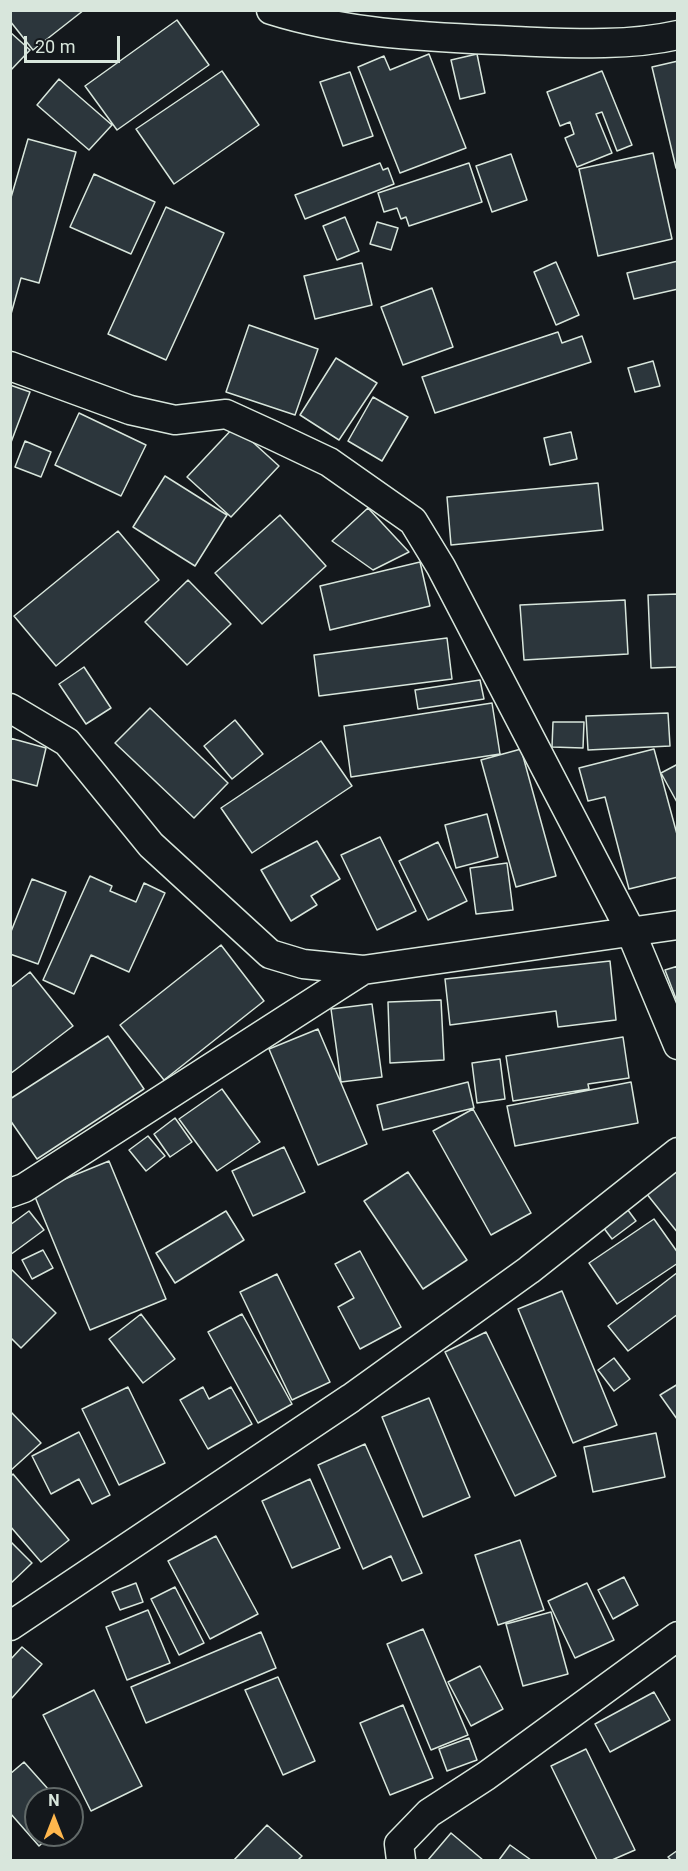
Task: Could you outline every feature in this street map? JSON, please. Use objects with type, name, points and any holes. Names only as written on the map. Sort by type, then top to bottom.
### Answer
[{"type":"street","points":[[271,10],[298,19],[407,36],[558,43],[655,40],[678,35]]},
{"type":"street","points":[[10,366],[130,410],[175,420],[226,414],[329,462],[413,521],[447,577],[630,930],[678,1045]]},
{"type":"street","points":[[10,708],[67,742],[152,845],[270,954],[303,964],[363,970],[630,930],[678,925]]},
{"type":"street","points":[[10,1193],[24,1188],[363,970]]},
{"type":"street","points":[[10,1626],[361,1391],[529,1270],[678,1152]]},
{"type":"street","points":[[401,1860],[399,1844],[429,1813],[486,1776],[678,1636]]},
{"type":"building","points":[[10,10],[84,10],[33,50],[10,21]]},
{"type":"building","points":[[177,20],[209,65],[117,130],[85,86]]},
{"type":"building","points":[[10,32],[30,50],[10,71]]},
{"type":"building","points":[[429,54],[466,148],[400,173],[358,67],[384,56],[390,70]]},
{"type":"building","points":[[477,54],[485,93],[460,99],[451,60]]},
{"type":"building","points":[[678,61],[678,168],[676,168],[652,67]]},
{"type":"building","points":[[222,71],[259,125],[174,184],[136,129]]},
{"type":"building","points":[[602,71],[632,145],[617,151],[602,112],[596,114],[612,153],[577,167],[565,138],[574,134],[570,122],[560,126],[547,92]]},
{"type":"building","points":[[350,72],[373,136],[343,146],[320,82]]},
{"type":"building","points":[[59,79],[112,125],[89,150],[37,105]]},
{"type":"building","points":[[28,139],[76,152],[39,283],[21,278],[11,314],[10,201]]},
{"type":"building","points":[[653,153],[672,239],[598,256],[579,169]]},
{"type":"building","points":[[511,154],[527,200],[492,212],[476,166]]},
{"type":"building","points":[[380,163],[383,170],[388,168],[394,184],[305,219],[295,195]]},
{"type":"building","points":[[469,163],[482,202],[409,226],[406,217],[401,219],[397,208],[384,212],[378,193]]},
{"type":"building","points":[[94,174],[155,202],[131,254],[70,227]]},
{"type":"building","points":[[166,207],[224,233],[166,360],[108,334]]},
{"type":"building","points":[[345,217],[359,251],[337,260],[323,226]]},
{"type":"building","points":[[377,222],[398,228],[391,250],[370,244]]},
{"type":"building","points":[[678,261],[678,289],[634,299],[627,273]]},
{"type":"building","points":[[556,262],[579,315],[556,325],[534,272]]},
{"type":"building","points":[[362,263],[372,305],[315,319],[304,276]]},
{"type":"building","points":[[432,288],[453,347],[403,365],[381,307]]},
{"type":"building","points":[[249,325],[318,349],[295,415],[226,392]]},
{"type":"building","points":[[558,332],[562,343],[582,336],[591,362],[435,413],[422,377]]},
{"type":"building","points":[[336,358],[377,383],[339,440],[300,415]]},
{"type":"building","points":[[653,361],[660,386],[635,392],[628,368]]},
{"type":"building","points":[[10,385],[30,392],[10,445]]},
{"type":"building","points":[[373,397],[408,417],[382,461],[348,441]]},
{"type":"building","points":[[79,413],[146,445],[121,496],[55,465]]},
{"type":"building","points":[[235,426],[279,466],[231,517],[187,477]]},
{"type":"building","points":[[571,432],[577,459],[550,465],[544,438]]},
{"type":"building","points":[[25,441],[51,452],[41,477],[15,467]]},
{"type":"building","points":[[165,476],[227,515],[195,566],[133,527]]},
{"type":"building","points":[[598,483],[603,530],[451,545],[447,497]]},
{"type":"building","points":[[368,508],[409,552],[373,570],[332,541]]},
{"type":"building","points":[[280,515],[326,566],[262,624],[215,573]]},
{"type":"building","points":[[118,531],[159,580],[56,666],[14,616]]},
{"type":"building","points":[[420,562],[430,606],[330,630],[320,586]]},
{"type":"building","points":[[188,580],[231,624],[187,665],[145,622]]},
{"type":"building","points":[[678,594],[678,667],[651,668],[648,595]]},
{"type":"building","points":[[625,600],[628,654],[524,660],[520,605]]},
{"type":"building","points":[[447,638],[452,679],[319,696],[314,655]]},
{"type":"building","points":[[84,667],[111,708],[86,724],[59,684]]},
{"type":"building","points":[[480,680],[484,699],[418,709],[415,690]]},
{"type":"building","points":[[492,703],[500,754],[351,777],[344,726]]},
{"type":"building","points":[[150,708],[228,783],[194,818],[115,743]]},
{"type":"building","points":[[668,713],[670,746],[588,750],[586,716]]},
{"type":"building","points":[[235,720],[263,754],[232,779],[204,746]]},
{"type":"building","points":[[553,722],[584,722],[583,748],[552,747]]},
{"type":"building","points":[[10,738],[46,748],[37,786],[10,779]]},
{"type":"building","points":[[321,741],[352,786],[252,853],[221,808]]},
{"type":"building","points":[[521,749],[556,876],[516,887],[481,760]]},
{"type":"building","points":[[654,749],[678,838],[678,877],[629,889],[605,797],[588,801],[579,768]]},
{"type":"building","points":[[678,764],[678,804],[661,773]]},
{"type":"building","points":[[487,814],[498,857],[456,868],[445,825]]},
{"type":"building","points":[[380,837],[416,911],[377,930],[341,855]]},
{"type":"building","points":[[317,841],[340,879],[311,896],[317,905],[291,921],[261,870]]},
{"type":"building","points":[[438,842],[467,901],[428,920],[399,861]]},
{"type":"building","points":[[507,863],[513,910],[476,914],[470,868]]},
{"type":"building","points":[[90,876],[112,886],[110,891],[136,902],[144,883],[165,893],[129,972],[91,955],[74,994],[43,980]]},
{"type":"building","points":[[32,879],[66,892],[38,964],[10,954],[10,934]]},
{"type":"building","points":[[221,945],[264,1001],[164,1080],[120,1025]]},
{"type":"building","points":[[610,961],[616,1020],[558,1027],[556,1011],[450,1025],[445,979]]},
{"type":"building","points":[[678,966],[678,1004],[665,970]]},
{"type":"building","points":[[30,972],[73,1026],[10,1074],[10,988]]},
{"type":"building","points":[[441,1000],[444,1060],[390,1063],[388,1002]]},
{"type":"building","points":[[372,1004],[382,1077],[341,1082],[331,1009]]},
{"type":"building","points":[[318,1029],[367,1144],[318,1165],[269,1049]]},
{"type":"building","points":[[108,1036],[144,1089],[37,1159],[10,1120],[10,1099]]},
{"type":"building","points":[[623,1037],[629,1078],[588,1084],[589,1089],[513,1101],[506,1056]]},
{"type":"building","points":[[500,1059],[505,1099],[477,1103],[472,1063]]},
{"type":"building","points":[[468,1082],[474,1108],[383,1130],[377,1105]]},
{"type":"building","points":[[631,1082],[638,1123],[515,1146],[507,1106]]},
{"type":"building","points":[[222,1089],[260,1142],[217,1171],[179,1119]]},
{"type":"building","points":[[473,1109],[531,1213],[491,1235],[433,1131]]},
{"type":"building","points":[[175,1118],[192,1142],[170,1157],[154,1134]]},
{"type":"building","points":[[148,1136],[165,1156],[146,1171],[129,1150]]},
{"type":"building","points":[[284,1147],[305,1192],[253,1216],[232,1171]]},
{"type":"building","points":[[109,1161],[166,1299],[90,1330],[33,1192]]},
{"type":"building","points":[[678,1168],[678,1233],[646,1193]]},
{"type":"building","points":[[408,1172],[467,1260],[423,1289],[364,1201]]},
{"type":"building","points":[[622,1202],[636,1221],[612,1239],[597,1219]]},
{"type":"building","points":[[29,1211],[44,1230],[10,1255],[10,1225]]},
{"type":"building","points":[[226,1211],[244,1240],[175,1283],[156,1253]]},
{"type":"building","points":[[654,1219],[678,1253],[678,1263],[617,1304],[589,1263]]},
{"type":"building","points":[[43,1250],[53,1268],[32,1279],[22,1260]]},
{"type":"building","points":[[360,1251],[401,1327],[360,1349],[338,1307],[354,1298],[335,1264]]},
{"type":"building","points":[[10,1268],[56,1313],[21,1348],[10,1337]]},
{"type":"building","points":[[678,1272],[678,1314],[628,1351],[608,1326]]},
{"type":"building","points":[[277,1274],[330,1382],[292,1400],[240,1292]]},
{"type":"building","points":[[562,1291],[617,1425],[573,1443],[518,1309]]},
{"type":"building","points":[[141,1314],[175,1359],[143,1383],[109,1339]]},
{"type":"building","points":[[242,1314],[292,1404],[258,1423],[208,1332]]},
{"type":"building","points":[[486,1332],[556,1476],[515,1496],[445,1352]]},
{"type":"building","points":[[614,1358],[630,1379],[614,1391],[598,1370]]},
{"type":"building","points":[[678,1384],[678,1419],[677,1419],[660,1395]]},
{"type":"building","points":[[128,1387],[165,1463],[119,1485],[82,1409]]},
{"type":"building","points":[[203,1387],[209,1399],[231,1387],[252,1424],[208,1449],[180,1400]]},
{"type":"building","points":[[429,1398],[470,1497],[423,1517],[382,1417]]},
{"type":"building","points":[[10,1411],[41,1443],[10,1471]]},
{"type":"building","points":[[79,1432],[110,1495],[92,1504],[79,1479],[51,1494],[32,1456]]},
{"type":"building","points":[[656,1433],[665,1477],[593,1492],[584,1447]]},
{"type":"building","points":[[365,1444],[422,1573],[402,1581],[391,1556],[363,1569],[318,1465]]},
{"type":"building","points":[[13,1474],[69,1540],[41,1562],[10,1526],[10,1477]]},
{"type":"building","points":[[310,1479],[340,1548],[292,1568],[262,1501]]},
{"type":"building","points":[[216,1536],[258,1614],[210,1639],[168,1561]]},
{"type":"building","points":[[520,1540],[544,1610],[498,1625],[475,1555]]},
{"type":"building","points":[[10,1541],[32,1563],[10,1584]]},
{"type":"building","points":[[624,1577],[638,1605],[613,1619],[598,1590]]},
{"type":"building","points":[[136,1583],[143,1602],[120,1610],[112,1592]]},
{"type":"building","points":[[587,1583],[614,1640],[575,1658],[548,1601]]},
{"type":"building","points":[[175,1587],[204,1643],[179,1655],[151,1599]]},
{"type":"building","points":[[148,1610],[170,1663],[127,1680],[106,1627]]},
{"type":"building","points":[[551,1612],[568,1674],[523,1686],[506,1624]]},
{"type":"building","points":[[423,1629],[468,1735],[431,1750],[387,1644]]},
{"type":"building","points":[[261,1632],[276,1668],[146,1723],[131,1687]]},
{"type":"building","points":[[22,1647],[42,1664],[11,1699],[10,1660]]},
{"type":"building","points":[[480,1666],[503,1709],[471,1726],[448,1682]]},
{"type":"building","points":[[278,1677],[315,1761],[283,1775],[245,1690]]},
{"type":"building","points":[[94,1690],[142,1786],[91,1811],[84,1797],[84,1787],[79,1787],[43,1715]]},
{"type":"building","points":[[654,1692],[670,1720],[610,1752],[595,1724]]},
{"type":"building","points":[[403,1705],[433,1778],[390,1795],[360,1723]]},
{"type":"building","points":[[469,1738],[477,1760],[447,1771],[439,1749]]},
{"type":"building","points":[[586,1749],[635,1850],[612,1860],[597,1860],[551,1766]]},
{"type":"building","points":[[24,1762],[46,1787],[24,1787],[24,1829],[10,1813],[10,1774]]},
{"type":"building","points":[[267,1825],[302,1856],[298,1860],[234,1860]]},
{"type":"building","points":[[451,1833],[483,1860],[428,1860]]},
{"type":"building","points":[[510,1845],[531,1860],[499,1860]]},
{"type":"building","points":[[678,1850],[678,1860],[671,1860],[668,1857]]}]
